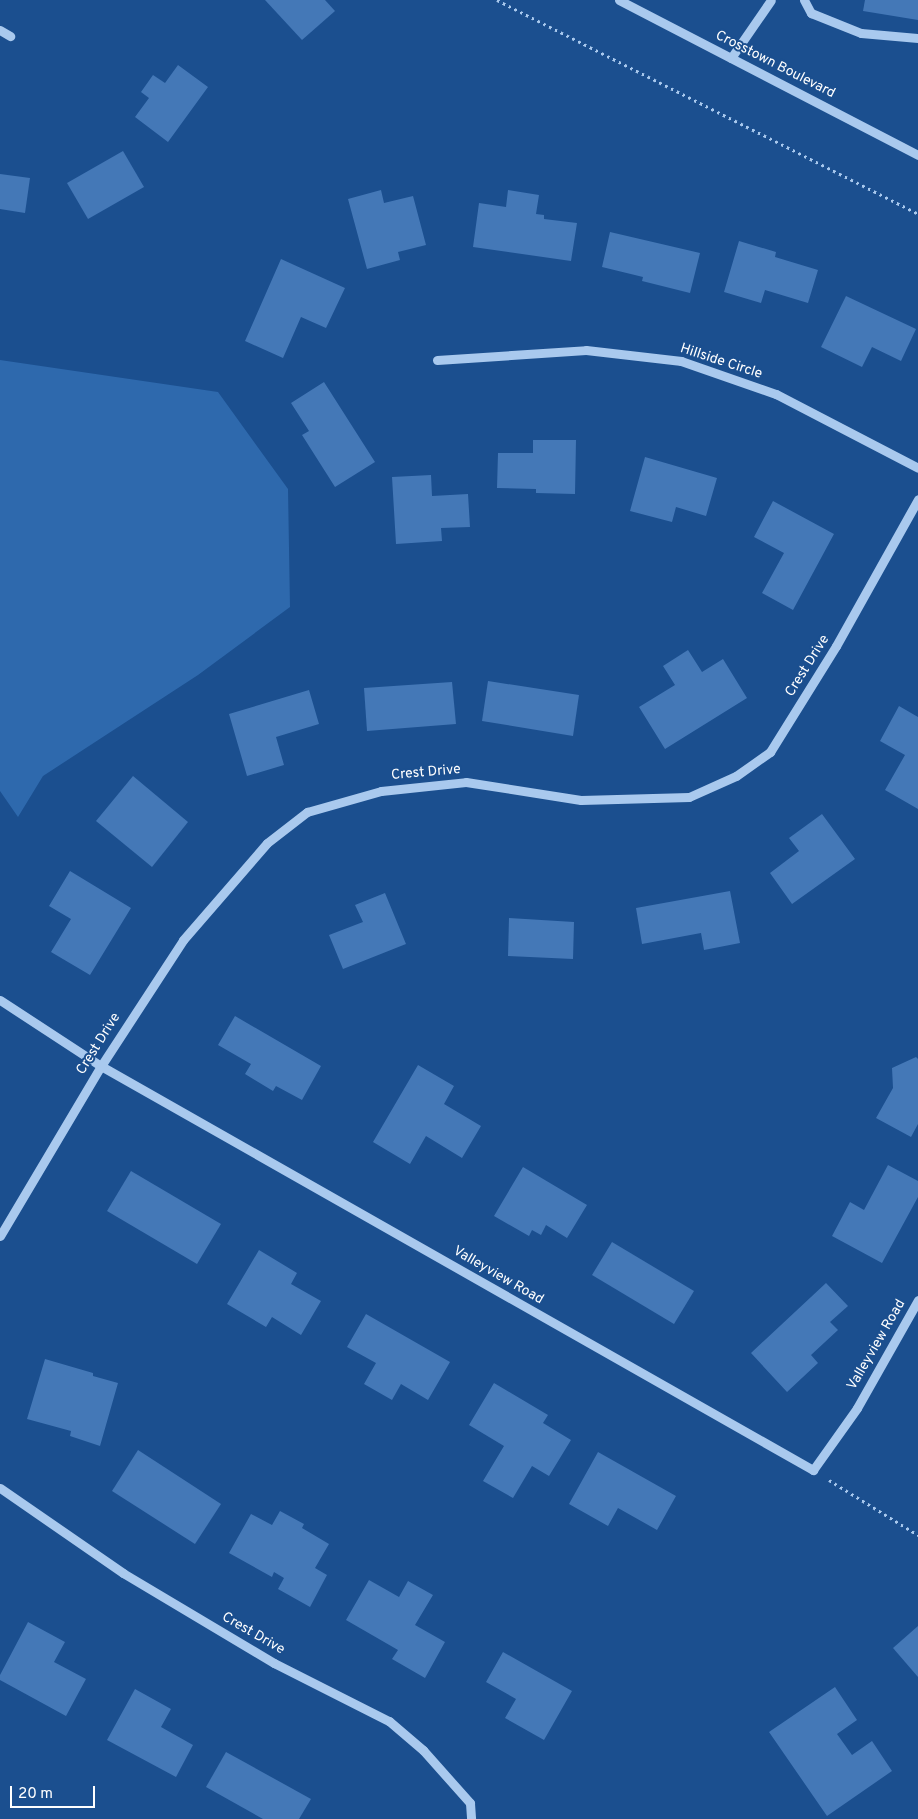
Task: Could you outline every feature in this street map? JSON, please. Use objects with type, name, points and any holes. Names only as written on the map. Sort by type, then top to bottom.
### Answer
[{"type":"street","name":"Crosstown Boulevard","points":[[620,0],[918,155]]},
{"type":"street","points":[[731,58],[772,0]]},
{"type":"street","points":[[804,0],[811,13],[861,33],[918,38]]},
{"type":"street","points":[[0,30],[10,36]]},
{"type":"street","name":"Hillside Circle","points":[[437,360],[586,350],[681,361],[776,394],[918,468]]},
{"type":"street","name":"Crest Drive","points":[[0,1236],[101,1066],[183,940],[266,843],[307,812],[381,791],[466,782],[581,800],[689,798],[736,776],[770,752],[836,646],[918,499]]},
{"type":"street","name":"Valleyview Road","points":[[0,1000],[101,1066],[813,1470],[857,1408],[918,1300]]},
{"type":"street","name":"Crest Drive","points":[[0,1488],[123,1573],[274,1663],[390,1721],[423,1750],[470,1803],[471,1819]]},
{"type":"path","points":[[497,0],[918,214]]},
{"type":"path","points":[[813,1470],[918,1535]]},
{"type":"shaded area","points":[[0,360],[218,392],[288,489],[290,607],[198,675],[43,776],[18,817],[0,791]]},
{"type":"building","points":[[265,0],[325,0],[335,11],[302,40]]},
{"type":"building","points":[[865,0],[918,0],[918,20],[863,11]]},
{"type":"building","points":[[178,65],[208,87],[168,142],[135,117],[149,98],[141,92],[153,75],[165,83]]},
{"type":"building","points":[[123,151],[144,187],[88,219],[67,183]]},
{"type":"building","points":[[0,174],[30,178],[25,213],[0,209]]},
{"type":"building","points":[[381,190],[384,203],[413,196],[426,245],[398,252],[400,260],[367,269],[348,199]]},
{"type":"building","points":[[508,190],[539,195],[536,214],[544,215],[544,219],[577,223],[571,261],[473,247],[479,203],[506,207]]},
{"type":"building","points":[[610,232],[700,253],[690,293],[642,281],[643,277],[602,267]]},
{"type":"building","points":[[739,241],[776,252],[775,257],[818,270],[808,303],[765,290],[761,303],[724,292]]},
{"type":"building","points":[[281,259],[345,288],[326,328],[301,317],[283,358],[245,341]]},
{"type":"building","points":[[846,296],[916,329],[901,361],[872,347],[862,367],[821,347]]},
{"type":"building","points":[[324,382],[375,462],[335,487],[302,435],[309,431],[291,403]]},
{"type":"building","points":[[533,440],[576,440],[575,494],[536,493],[536,489],[497,488],[498,453],[533,453]]},
{"type":"building","points":[[645,457],[717,478],[706,516],[676,507],[672,522],[630,511]]},
{"type":"building","points":[[431,475],[432,496],[468,494],[470,527],[441,528],[442,541],[396,544],[392,477]]},
{"type":"building","points":[[773,501],[834,534],[793,610],[762,593],[784,553],[754,537]]},
{"type":"building","points":[[688,650],[702,672],[723,659],[747,698],[665,749],[639,707],[675,685],[663,666]]},
{"type":"building","points":[[488,681],[579,695],[573,736],[482,721]]},
{"type":"building","points":[[452,682],[456,724],[367,731],[364,688]]},
{"type":"building","points":[[309,690],[319,724],[276,737],[284,765],[247,776],[229,714]]},
{"type":"building","points":[[899,706],[918,717],[918,809],[885,790],[905,755],[880,741]]},
{"type":"building","points":[[133,776],[188,822],[152,867],[96,821]]},
{"type":"building","points":[[822,814],[855,859],[792,904],[770,873],[799,851],[789,838]]},
{"type":"building","points":[[70,871],[131,908],[90,975],[51,952],[71,919],[49,906]]},
{"type":"building","points":[[730,891],[740,943],[704,950],[701,933],[642,944],[636,908]]},
{"type":"building","points":[[385,893],[406,944],[343,969],[329,935],[363,922],[355,905]]},
{"type":"building","points":[[509,918],[574,922],[573,959],[508,956]]},
{"type":"building","points":[[235,1016],[321,1066],[302,1100],[276,1086],[273,1091],[245,1074],[251,1064],[218,1045]]},
{"type":"building","points":[[916,1057],[918,1059],[918,1124],[911,1137],[876,1118],[893,1088],[892,1068]]},
{"type":"building","points":[[418,1065],[454,1086],[444,1104],[481,1126],[462,1158],[426,1136],[410,1164],[373,1142]]},
{"type":"building","points":[[888,1165],[918,1181],[918,1197],[882,1263],[832,1236],[850,1202],[864,1210]]},
{"type":"building","points":[[523,1167],[587,1205],[567,1238],[546,1225],[541,1235],[532,1230],[529,1236],[494,1216]]},
{"type":"building","points":[[131,1171],[221,1224],[197,1264],[107,1211]]},
{"type":"building","points":[[612,1242],[694,1291],[674,1324],[592,1275]]},
{"type":"building","points":[[259,1250],[297,1273],[291,1284],[321,1301],[301,1335],[272,1317],[266,1327],[227,1304]]},
{"type":"building","points":[[826,1283],[848,1306],[830,1322],[838,1330],[811,1355],[818,1363],[787,1392],[751,1353]]},
{"type":"building","points":[[366,1314],[450,1362],[428,1400],[401,1384],[392,1400],[364,1384],[376,1363],[347,1347]]},
{"type":"building","points":[[45,1359],[93,1373],[93,1376],[118,1383],[100,1446],[70,1436],[71,1431],[27,1419]]},
{"type":"building","points":[[494,1383],[548,1415],[543,1423],[571,1440],[549,1476],[532,1466],[513,1498],[483,1481],[504,1446],[469,1425]]},
{"type":"building","points":[[138,1450],[221,1504],[195,1544],[112,1491]]},
{"type":"building","points":[[598,1452],[676,1496],[657,1530],[618,1508],[608,1526],[569,1504]]},
{"type":"building","points":[[280,1511],[304,1524],[302,1528],[329,1544],[315,1568],[327,1575],[310,1607],[278,1589],[284,1578],[274,1572],[272,1577],[229,1553],[251,1514],[272,1525]]},
{"type":"building","points":[[369,1580],[399,1597],[408,1581],[433,1595],[415,1625],[445,1642],[425,1678],[392,1659],[398,1650],[346,1620]]},
{"type":"building","points":[[28,1622],[65,1642],[54,1662],[86,1679],[66,1716],[0,1680],[0,1675]]},
{"type":"building","points":[[918,1626],[918,1677],[893,1648]]},
{"type":"building","points":[[503,1652],[572,1691],[544,1740],[505,1718],[516,1699],[486,1682]]},
{"type":"building","points":[[835,1687],[857,1720],[837,1734],[852,1755],[872,1741],[892,1771],[827,1816],[769,1732]]},
{"type":"building","points":[[135,1689],[171,1709],[161,1727],[193,1745],[176,1777],[107,1740]]},
{"type":"building","points":[[226,1752],[311,1799],[299,1819],[263,1819],[206,1787]]}]
